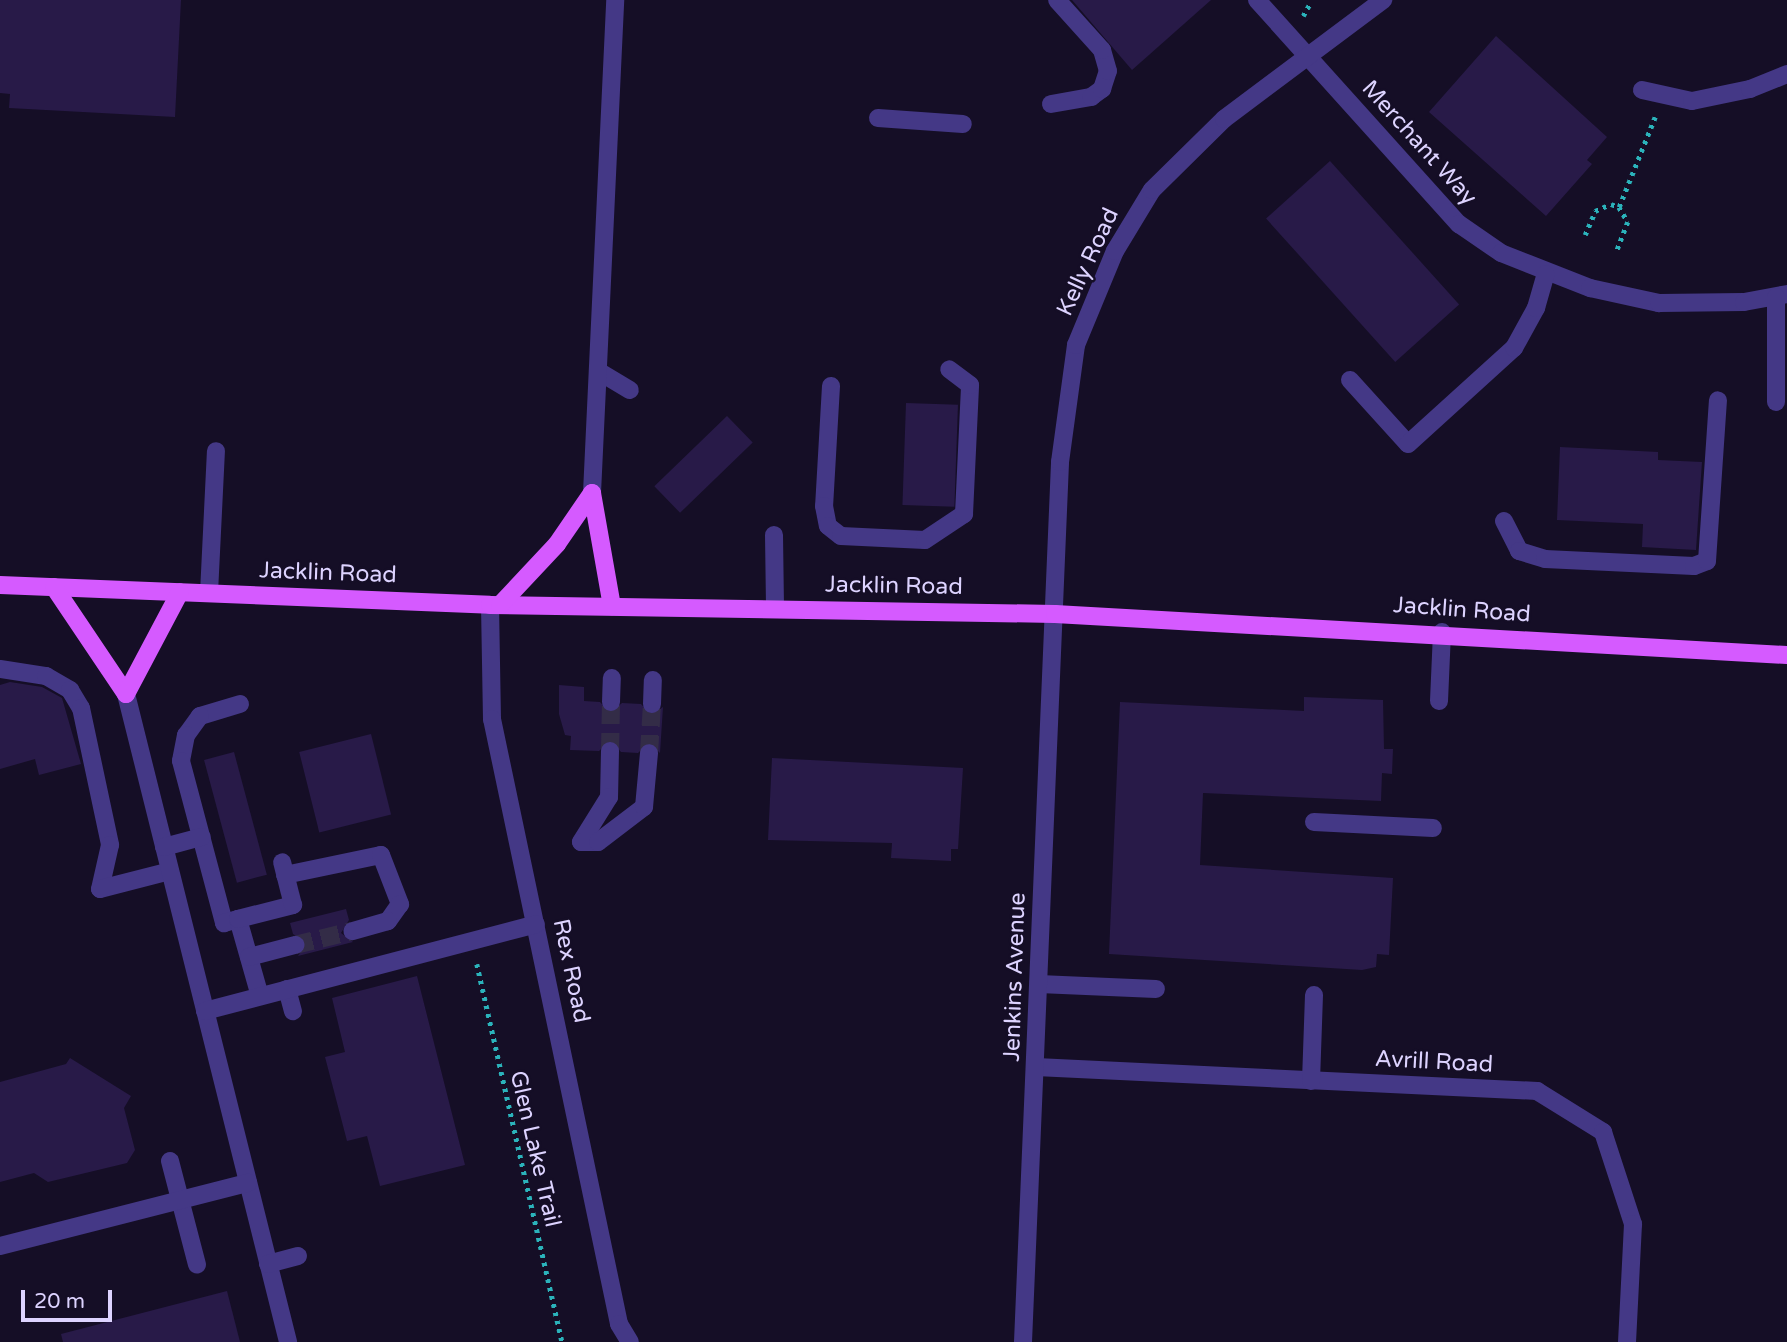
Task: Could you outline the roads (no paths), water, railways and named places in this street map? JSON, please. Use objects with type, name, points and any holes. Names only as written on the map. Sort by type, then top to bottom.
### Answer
[{"type":"main road","points":[[496,605],[557,544],[592,494]]},
{"type":"main road","points":[[592,494],[612,606]]},
{"type":"main road","name":"Jacklin Road","points":[[0,585],[496,605],[1055,614],[1442,632],[1787,655]]},
{"type":"main road","points":[[54,587],[126,694],[180,592]]},
{"type":"street","points":[[592,494],[615,0]]},
{"type":"street","points":[[1051,104],[1091,97],[1102,89],[1108,71],[1102,50],[1057,0]]},
{"type":"street","name":"Merchant Way","points":[[1257,0],[1459,225],[1546,274],[1659,303],[1781,295]]},
{"type":"street","name":"Kelly Road","points":[[1055,614],[1060,462],[1076,345],[1115,251],[1152,190],[1188,150],[1306,56],[1383,0]]},
{"type":"street","points":[[1642,90],[1692,101],[1750,89],[1787,74]]},
{"type":"street","points":[[878,118],[963,124]]},
{"type":"street","points":[[1350,380],[1408,444],[1514,348],[1536,308],[1546,274]]},
{"type":"street","points":[[1776,402],[1781,295]]},
{"type":"street","points":[[831,386],[824,506],[828,526],[841,536],[925,540],[964,514],[970,386],[949,369]]},
{"type":"street","points":[[598,371],[630,390]]},
{"type":"street","points":[[1504,521],[1519,551],[1545,559],[1694,566],[1707,561],[1718,400]]},
{"type":"street","points":[[209,593],[216,451]]},
{"type":"street","points":[[774,535],[775,608]]},
{"type":"street","name":"Rex Road","points":[[496,605],[492,719],[619,1324],[630,1342]]},
{"type":"street","name":"Jenkins Avenue","points":[[1023,1342],[1055,614]]},
{"type":"street","points":[[1439,701],[1442,632]]},
{"type":"street","points":[[0,669],[46,676],[70,690],[81,708],[110,845],[100,889],[170,872]]},
{"type":"street","points":[[611,702],[612,678]]},
{"type":"street","points":[[652,704],[653,681]]},
{"type":"street","points":[[126,694],[288,1342]]},
{"type":"street","points":[[240,704],[201,716],[187,735],[181,761],[224,923],[293,905],[284,869],[382,855],[400,904],[388,921],[352,931]]},
{"type":"street","points":[[610,751],[609,797],[581,842],[598,842],[644,807],[649,753]]},
{"type":"street","points":[[1314,822],[1433,828]]},
{"type":"street","points":[[164,847],[202,837]]},
{"type":"street","points":[[238,919],[260,996]]},
{"type":"street","points":[[205,1011],[536,924]]},
{"type":"street","points":[[249,957],[295,946]]},
{"type":"street","points":[[1039,984],[1156,989]]},
{"type":"street","points":[[287,989],[293,1012]]},
{"type":"street","points":[[1311,1081],[1314,995]]},
{"type":"street","name":"Avrill Road","points":[[1036,1068],[1537,1091],[1603,1132],[1633,1224],[1627,1342]]},
{"type":"street","points":[[170,1161],[197,1265]]},
{"type":"street","points":[[0,1247],[248,1183]]},
{"type":"street","points":[[268,1264],[298,1256]]},
{"type":"tunnel","points":[[610,751],[611,702]]},
{"type":"tunnel","points":[[649,753],[652,704]]},
{"type":"tunnel","points":[[295,945],[352,931]]}]
